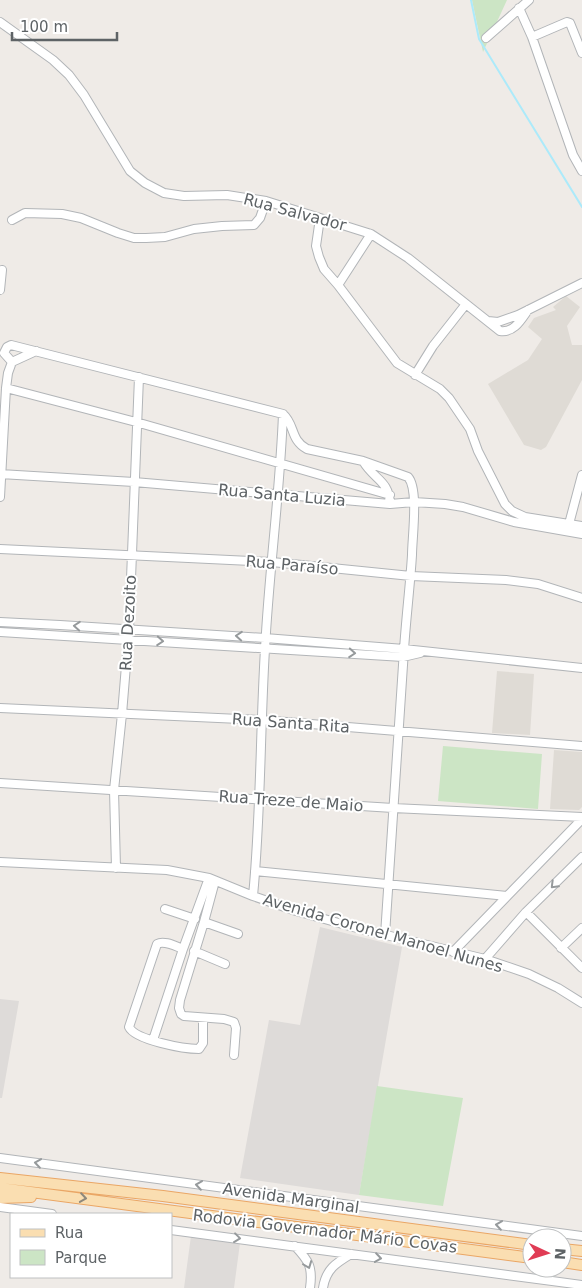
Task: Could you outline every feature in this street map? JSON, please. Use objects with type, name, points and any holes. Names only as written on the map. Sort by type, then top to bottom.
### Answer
[{"type":"main road","name":"Rodovia Governador Mário Covas","points":[[0,1181],[58,1195],[522,1257]]},
{"type":"main road","name":"Rodovia Governador Mário Covas","points":[[0,1181],[164,1196],[522,1244]]},
{"type":"main road","points":[[0,1198],[58,1195]]},
{"type":"street","points":[[486,38],[529,0]]},
{"type":"street","points":[[519,8],[532,37],[573,155],[582,171]]},
{"type":"street","name":"Rua Salvador","points":[[0,22],[53,60],[68,75],[84,95],[130,171],[145,184],[164,193],[184,196],[227,195],[266,201],[371,234],[408,258],[500,331],[505,332],[513,329],[528,310],[582,283]]},
{"type":"street","points":[[532,37],[567,22],[572,24],[582,54]]},
{"type":"street","points":[[12,220],[25,214],[62,214],[82,218],[134,238],[165,237],[194,229],[254,224],[260,218],[266,201]]},
{"type":"street","points":[[320,218],[316,246],[318,257],[324,269],[397,363],[440,389],[448,398],[470,429],[478,451],[505,504],[512,511],[525,517],[582,526]]},
{"type":"street","points":[[338,285],[371,234]]},
{"type":"street","points":[[0,290],[2,270]]},
{"type":"street","points":[[415,375],[433,346],[466,304]]},
{"type":"street","points":[[12,362],[2,351],[13,345],[282,414],[288,420],[300,445],[363,461],[408,477],[412,483],[414,502],[411,576],[385,935]]},
{"type":"street","points":[[12,362],[36,351]]},
{"type":"street","points":[[0,497],[5,388],[12,362]]},
{"type":"street","points":[[0,377],[5,388]]},
{"type":"street","name":"Rua Dezoito","points":[[116,868],[114,790],[129,629],[139,377]]},
{"type":"street","points":[[5,388],[136,422],[390,495]]},
{"type":"street","points":[[253,896],[260,798],[265,638],[276,494],[281,463],[282,414]]},
{"type":"street","points":[[363,461],[370,472],[386,487],[390,495],[390,504]]},
{"type":"street","name":"Rua Santa Luzia","points":[[1,474],[134,482],[390,504],[414,502],[445,504],[463,507],[514,522],[582,534]]},
{"type":"street","points":[[569,524],[582,475]]},
{"type":"street","name":"Rua Paraíso","points":[[0,549],[272,562],[411,576],[523,581],[582,598]]},
{"type":"street","points":[[0,622],[265,638],[404,653]]},
{"type":"street","points":[[0,632],[265,648],[404,653],[424,652],[582,668]]},
{"type":"street","name":"Rua Santa Rita","points":[[0,708],[262,720],[582,746]]},
{"type":"street","name":"Rua Treze de Maio","points":[[0,783],[582,818]]},
{"type":"street","points":[[453,952],[582,818]]},
{"type":"street","points":[[485,960],[526,912],[582,857]]},
{"type":"street","name":"Avenida Coronel Manoel Nunes","points":[[0,862],[179,871],[212,880],[296,911],[485,960],[529,974],[582,1003]]},
{"type":"street","points":[[255,871],[507,896]]},
{"type":"street","points":[[153,1040],[183,949],[212,880]]},
{"type":"street","points":[[212,880],[204,922],[179,1008],[184,1016],[232,1020],[236,1023],[234,1055]]},
{"type":"street","points":[[164,909],[195,919]]},
{"type":"street","points":[[526,912],[582,968]]},
{"type":"street","points":[[204,922],[238,934]]},
{"type":"street","points":[[562,948],[582,928]]},
{"type":"street","points":[[183,949],[164,942],[157,944],[128,1027],[137,1035],[153,1040],[199,1049],[203,1043],[204,1018]]},
{"type":"street","points":[[194,952],[225,964]]},
{"type":"street","name":"Avenida Marginal","points":[[0,1158],[582,1236]]},
{"type":"street","points":[[0,1207],[45,1213]]},
{"type":"street","points":[[172,1230],[582,1285]]},
{"type":"street","points":[[296,1246],[308,1261],[311,1270],[310,1288]]},
{"type":"street","points":[[323,1288],[326,1273],[331,1267],[352,1254]]},
{"type":"shaded area","points":[[566,296],[580,307],[567,326],[572,345],[582,345],[582,380],[546,447],[541,450],[524,445],[488,384],[528,360],[542,339],[528,327],[534,318],[556,310],[553,307]]},
{"type":"shaded area","points":[[497,671],[534,674],[530,735],[492,733]]},
{"type":"shaded area","points":[[554,750],[582,752],[582,807],[579,810],[550,809]]},
{"type":"shaded area","points":[[320,927],[402,947],[359,1195],[240,1178],[269,1020],[300,1025]]},
{"type":"shaded area","points":[[0,999],[19,1001],[2,1098],[0,1098]]},
{"type":"shaded area","points":[[191,1236],[240,1243],[234,1288],[184,1288]]},
{"type":"green space","points":[[472,0],[507,0],[483,52]]},
{"type":"green space","points":[[443,746],[542,754],[538,809],[438,801]]},
{"type":"green space","points":[[377,1086],[463,1098],[443,1206],[359,1195]]},
{"type":"waterway","points":[[471,0],[479,39],[582,207]]}]
